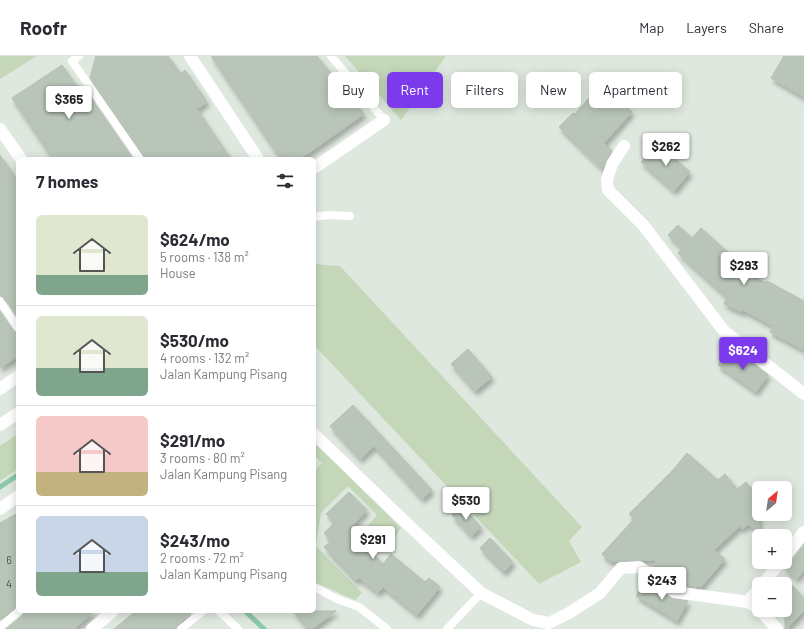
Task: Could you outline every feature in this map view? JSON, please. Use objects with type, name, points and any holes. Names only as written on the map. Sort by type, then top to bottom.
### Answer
[{"type":"street","points":[[190,56],[257,157]]},
{"type":"street","points":[[316,167],[384,120]]},
{"type":"street","points":[[0,129],[20,157]]},
{"type":"street","points":[[624,146],[612,164],[607,180],[608,190],[644,226],[724,331],[804,394]]},
{"type":"street","points":[[0,388],[16,377]]},
{"type":"street","points":[[0,425],[16,414]]},
{"type":"street","points":[[316,436],[482,593],[533,620],[549,623],[568,613],[600,593],[621,568],[639,567],[675,592],[748,602],[752,605]]},
{"type":"street","points":[[0,509],[16,497]]},
{"type":"street","points":[[792,547],[804,532]]},
{"type":"street","points":[[768,577],[775,569]]},
{"type":"street","points":[[748,602],[752,597]]},
{"type":"street","points":[[92,629],[112,613]]},
{"type":"street","points":[[766,617],[777,629]]},
{"type":"lane","points":[[79,56],[72,61],[139,157]]},
{"type":"lane","points":[[331,56],[384,120]]},
{"type":"lane","points":[[316,217],[328,215],[350,216]]},
{"type":"lane","points":[[0,301],[16,325]]},
{"type":"lane","points":[[316,588],[337,599],[359,607],[387,629]]},
{"type":"lane","points":[[447,629],[482,593]]},
{"type":"lane","points":[[0,627],[17,613]]},
{"type":"lane","points":[[181,629],[201,613]]},
{"type":"lane","points":[[221,613],[238,629]]},
{"type":"green space","points":[[0,56],[37,56],[0,79]]},
{"type":"green space","points":[[345,56],[446,56],[435,72],[387,72],[387,104],[379,95],[379,72],[359,72]]},
{"type":"green space","points":[[390,108],[409,108],[401,120]]},
{"type":"green space","points":[[316,264],[340,266],[582,527],[569,541],[581,562],[539,584],[316,347]]},
{"type":"green space","points":[[16,435],[16,470],[0,481],[0,446]]},
{"type":"green space","points":[[316,444],[401,528],[385,549],[364,530],[377,515],[348,486],[321,513],[316,546],[316,470],[322,463],[316,457]]},
{"type":"green space","points":[[316,546],[362,593],[355,600],[316,583]]},
{"type":"building","points":[[96,56],[168,56],[181,74],[185,70],[207,102],[197,109],[230,157],[144,157],[90,78]]},
{"type":"building","points":[[211,56],[317,56],[330,72],[328,72],[328,108],[359,108],[364,114],[303,157],[278,155]]},
{"type":"building","points":[[784,56],[804,56],[804,97],[771,78]]},
{"type":"building","points":[[62,65],[85,98],[87,92],[132,157],[52,157],[12,98]]},
{"type":"building","points":[[589,98],[589,108],[628,108],[632,112],[604,143],[612,151],[602,169],[559,127]]},
{"type":"building","points":[[657,143],[690,172],[674,191],[641,162]]},
{"type":"building","points":[[0,155],[16,178],[16,315],[5,298],[0,296]]},
{"type":"building","points":[[678,225],[692,238],[701,228],[740,263],[736,268],[766,283],[767,281],[804,301],[804,350],[770,332],[773,326],[743,310],[742,312],[724,304],[727,297],[678,253],[682,248],[668,235]]},
{"type":"building","points":[[0,311],[13,331],[16,332],[16,357],[0,368]]},
{"type":"building","points":[[468,349],[492,377],[475,391],[451,364]]},
{"type":"building","points":[[728,350],[747,363],[749,360],[768,375],[756,392],[718,365]]},
{"type":"building","points":[[353,405],[432,490],[422,499],[374,446],[360,459],[330,426]]},
{"type":"building","points":[[687,453],[718,480],[725,474],[737,489],[746,482],[752,489],[752,521],[759,521],[759,529],[754,529],[749,524],[742,529],[740,526],[714,550],[725,559],[700,588],[698,586],[678,585],[653,568],[657,560],[609,561],[602,554],[634,519],[629,514],[673,470]]},
{"type":"building","points":[[349,492],[367,510],[349,529],[383,564],[391,554],[425,582],[429,578],[440,587],[417,615],[383,587],[378,593],[359,578],[356,581],[324,547],[331,541],[324,533],[335,522],[326,514]]},
{"type":"building","points":[[462,506],[481,527],[471,536],[452,515]]},
{"type":"building","points":[[16,514],[16,608],[0,620],[0,523]]},
{"type":"building","points":[[490,538],[513,562],[504,572],[480,548]]},
{"type":"building","points":[[804,544],[804,570],[797,579],[785,569],[792,569],[792,560]]},
{"type":"building","points":[[645,581],[671,598],[688,601],[677,621],[636,596]]},
{"type":"building","points":[[792,585],[804,598],[804,611],[785,629],[785,617],[792,617]]},
{"type":"building","points":[[336,611],[312,629],[308,629],[295,613]]},
{"type":"building","points":[[24,613],[92,613],[74,629],[6,629]]},
{"type":"building","points":[[134,613],[191,614],[178,625],[176,629],[114,629]]},
{"type":"waterway","points":[[0,487],[16,476]]},
{"type":"waterway","points":[[247,613],[264,629]]}]
